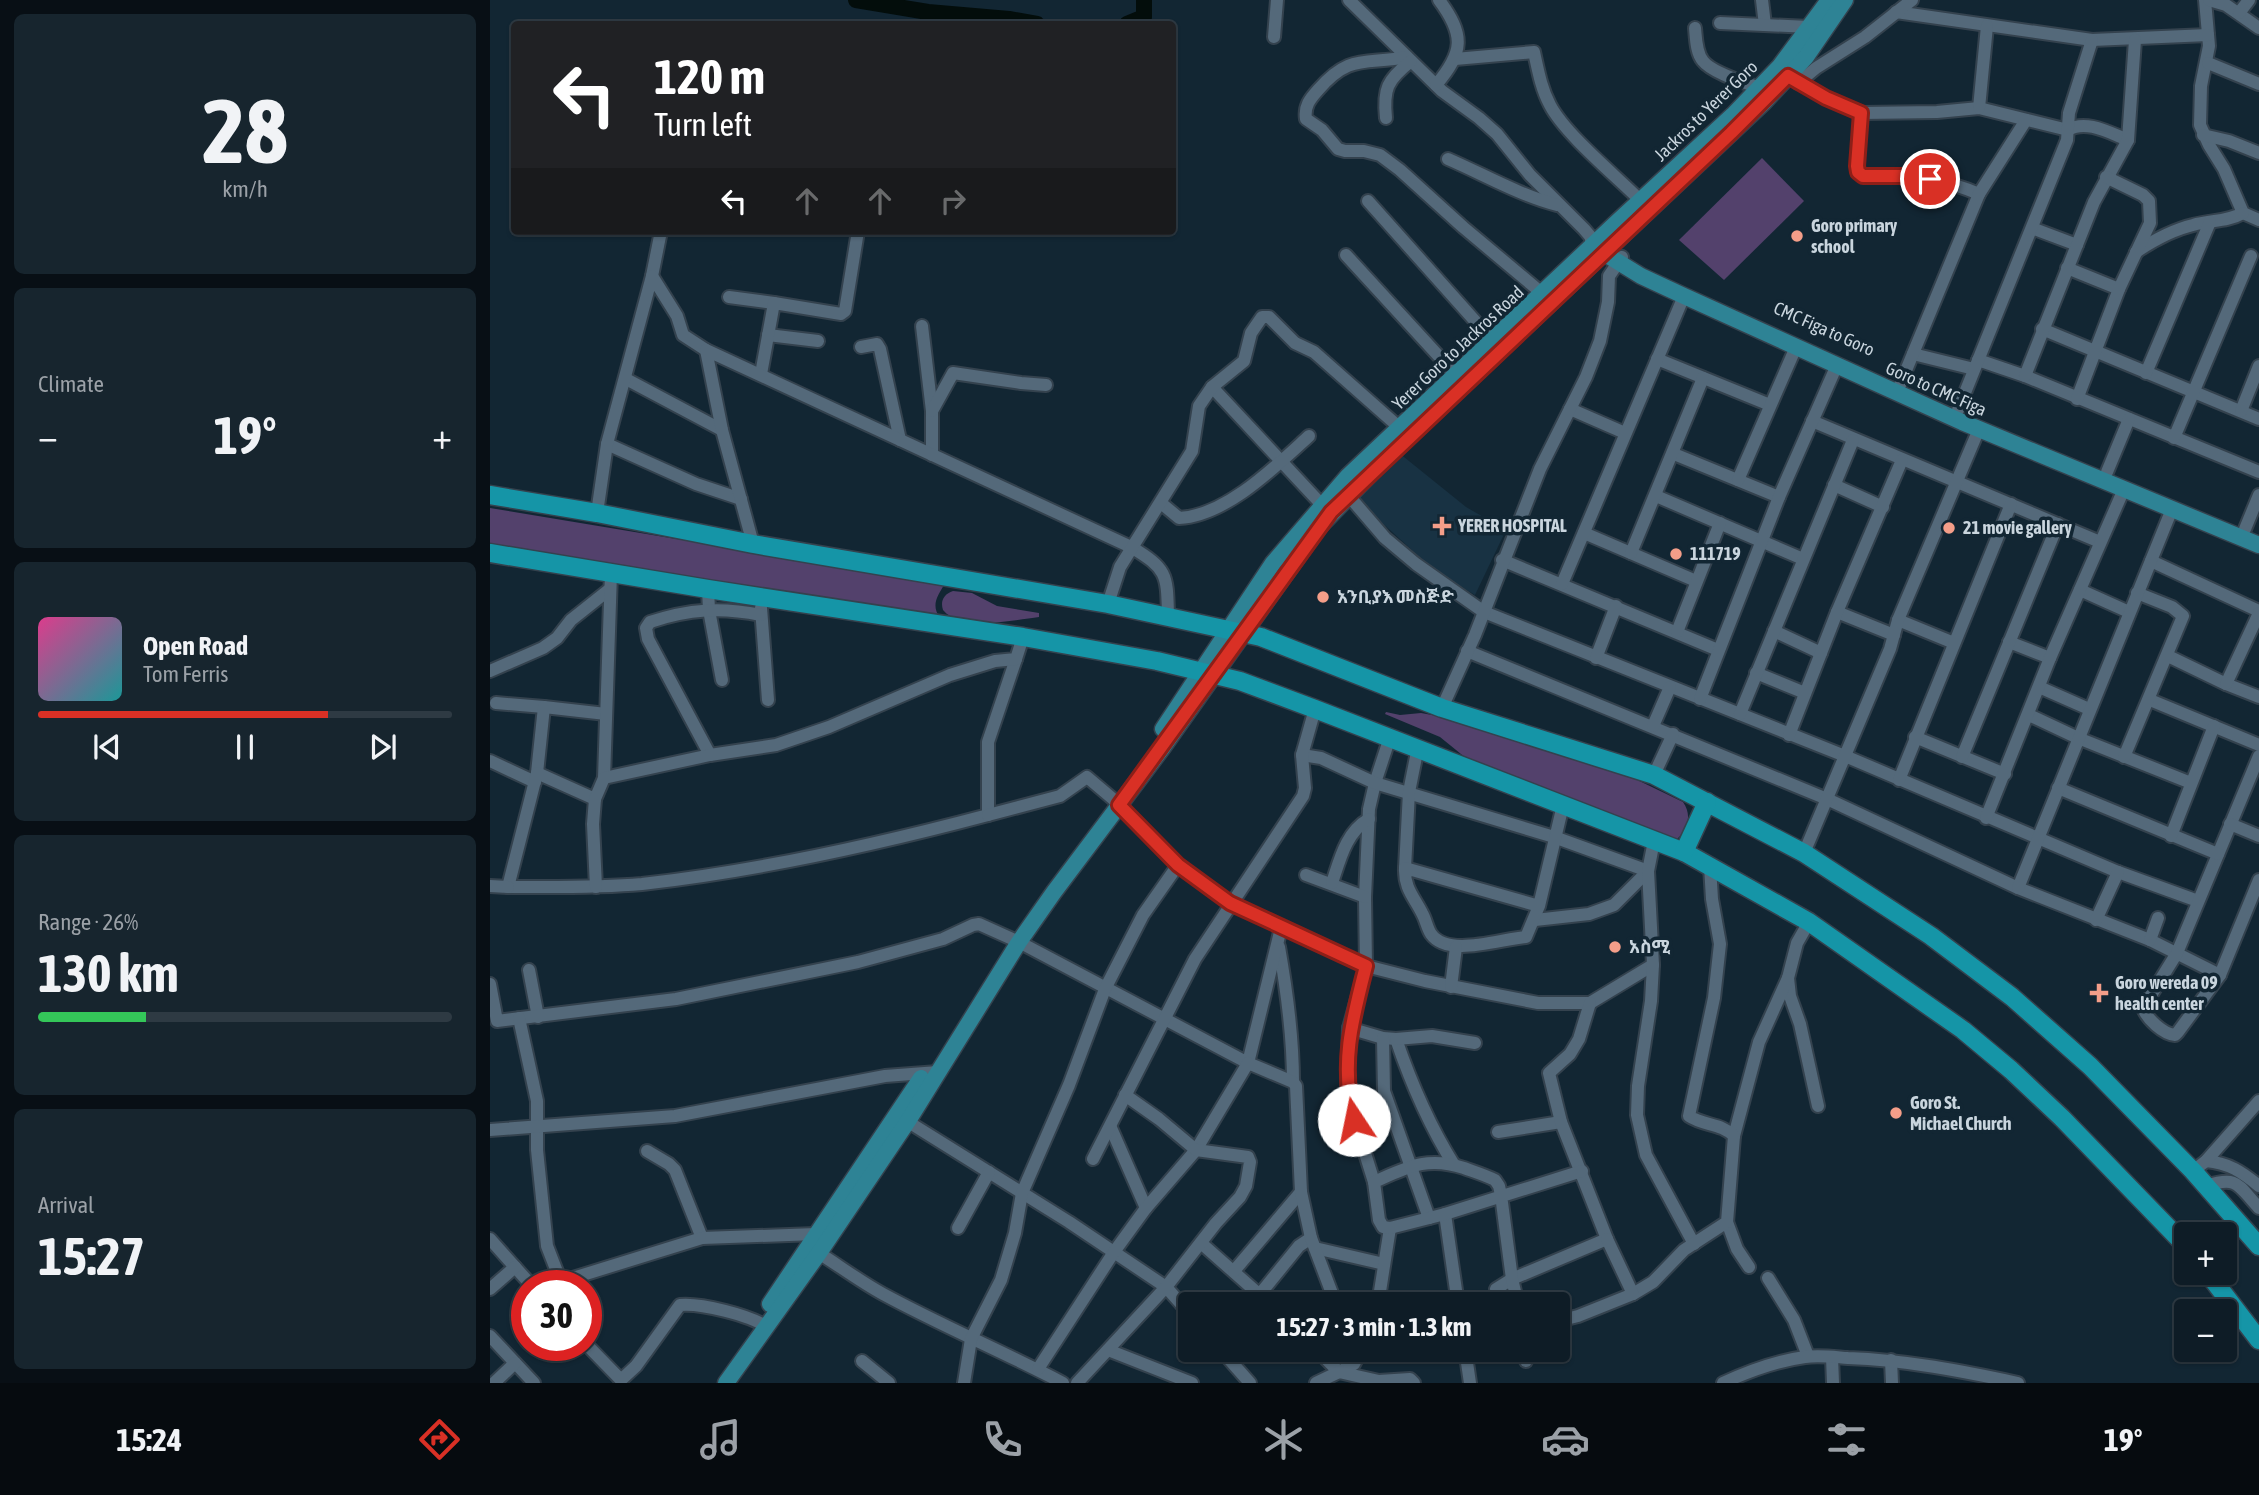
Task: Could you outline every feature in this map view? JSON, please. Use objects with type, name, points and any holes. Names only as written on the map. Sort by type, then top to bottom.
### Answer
[{"type":"highway","points":[[490,495],[753,544],[1108,604],[1261,637],[1442,708],[1654,775],[1804,853],[1931,936],[2012,997],[2200,1166],[2206,1186],[2259,1246]]},
{"type":"highway","points":[[490,553],[610,581],[708,589],[761,606],[1023,637],[1157,661],[1240,681],[1418,747],[1684,852],[1809,922],[1963,1030],[2011,1070],[2106,1161],[2174,1234]]},
{"type":"highway","points":[[1684,852],[1707,802]]},
{"type":"highway","points":[[2217,1285],[2259,1340]]},
{"type":"main road","name":"Jackros to Yerer Goro","points":[[1605,249],[1640,200],[1760,88],[1829,0]]},
{"type":"main road","points":[[725,1380],[902,1118],[1014,941],[1116,802],[1151,747],[1207,674],[1235,631],[1318,528],[1348,495],[1605,249],[1764,102],[1793,79],[1845,0]]},
{"type":"main road","name":"Yerer Goro to Jackros Road","points":[[1235,631],[1279,555],[1348,476],[1543,294],[1605,249]]},
{"type":"main road","name":"Goro to CMC Figa","points":[[1605,249],[1684,296],[1796,347],[1837,365],[1858,370],[1979,429],[2172,509],[2195,513],[2259,545]]},
{"type":"main road","name":"CMC Figa to Goro","points":[[1605,249],[1858,370],[2107,472],[2195,513],[2252,532]]},
{"type":"street","points":[[1274,37],[1277,0]]},
{"type":"street","points":[[1349,0],[1436,85],[1497,135],[1530,175],[1605,249],[1608,302],[1600,341],[1586,377],[1540,469],[1502,560],[1484,612],[1442,708]]},
{"type":"street","points":[[1436,85],[1455,59],[1458,46],[1457,29],[1439,0]]},
{"type":"street","points":[[1762,0],[1765,25]]},
{"type":"street","points":[[1793,79],[1865,37],[1912,0]]},
{"type":"street","points":[[2259,28],[2239,13],[2207,0],[2207,63],[2200,102],[2200,125],[2203,135],[2224,169],[2243,213],[2259,220]]},
{"type":"street","points":[[2239,13],[2249,0]]},
{"type":"street","points":[[1896,12],[2092,40],[2208,36]]},
{"type":"street","points":[[1720,23],[1809,27]]},
{"type":"street","points":[[1979,108],[1987,26]]},
{"type":"street","points":[[1695,28],[1697,50],[1703,62],[1735,79],[1760,88]]},
{"type":"street","points":[[1958,410],[2067,140],[2069,113],[2092,40]]},
{"type":"street","points":[[2025,376],[2106,177],[2128,140],[2135,40]]},
{"type":"street","points":[[1455,59],[1534,52],[1549,104],[1560,121],[1640,200]]},
{"type":"street","points":[[1386,118],[1385,89],[1409,59]]},
{"type":"street","points":[[1409,59],[1361,61],[1336,70],[1309,99],[1306,119],[1322,130],[1338,149],[1380,155],[1543,294]]},
{"type":"street","points":[[2207,63],[2259,84]]},
{"type":"street","points":[[1793,79],[1826,98],[1861,113],[1937,112],[1979,108],[2068,130],[2076,126],[2090,127],[2128,140]]},
{"type":"street","points":[[1861,113],[1857,166],[1858,172],[1863,176],[1912,176],[1948,183],[1979,194]]},
{"type":"street","points":[[1900,385],[1979,194],[2026,120]]},
{"type":"street","points":[[2203,135],[2259,153]]},
{"type":"street","points":[[1448,159],[1532,198],[1560,206]]},
{"type":"street","points":[[2077,399],[2119,289],[2150,223],[2149,201],[2143,195],[2106,177]]},
{"type":"street","points":[[1368,201],[1492,340]]},
{"type":"street","points":[[2134,254],[2168,234],[2191,225],[2226,221],[2243,213]]},
{"type":"street","points":[[2146,373],[2210,222]]},
{"type":"street","points":[[2032,228],[2077,246]]},
{"type":"street","points":[[597,513],[607,444],[626,379],[661,235]]},
{"type":"street","points":[[729,297],[841,314],[845,311],[857,235]]},
{"type":"street","points":[[1346,255],[1456,375]]},
{"type":"street","points":[[2174,438],[2250,256]]},
{"type":"street","points":[[2067,268],[2119,289]]},
{"type":"street","points":[[652,276],[677,316],[683,335],[706,350],[1151,558],[1167,579],[1168,616]]},
{"type":"street","points":[[1562,583],[1684,296]]},
{"type":"street","points":[[761,374],[774,303]]},
{"type":"street","points":[[1108,604],[1120,567],[1192,451],[1199,406],[1212,387],[1244,361],[1251,334],[1262,317],[1269,317],[1295,343],[1314,352],[1400,428]]},
{"type":"street","points":[[922,326],[932,411],[932,455]]},
{"type":"street","points":[[2042,329],[2259,419]]},
{"type":"street","points":[[768,335],[818,341]]},
{"type":"street","points":[[861,347],[877,344],[880,349],[900,440]]},
{"type":"street","points":[[1738,480],[1796,347]]},
{"type":"street","points":[[706,350],[722,430],[753,544]]},
{"type":"street","points":[[1913,354],[2025,376],[2259,472]]},
{"type":"street","points":[[1657,359],[1770,405]]},
{"type":"street","points":[[1700,699],[1779,497],[1837,365]]},
{"type":"street","points":[[2241,411],[2259,366]]},
{"type":"street","points":[[932,411],[949,375],[953,373],[1046,384]]},
{"type":"street","points":[[1631,553],[1703,378]]},
{"type":"street","points":[[626,379],[722,430]]},
{"type":"street","points":[[1212,387],[1322,505]]},
{"type":"street","points":[[1570,409],[1625,433]]},
{"type":"street","points":[[2107,472],[2129,419]]},
{"type":"street","points":[[1812,421],[2100,542]]},
{"type":"street","points":[[1804,853],[1891,649],[1898,620],[1979,429]]},
{"type":"street","points":[[1161,502],[1179,518],[1208,511],[1227,502],[1309,436]]},
{"type":"street","points":[[1740,714],[1853,440]]},
{"type":"street","points":[[607,444],[696,484],[741,499]]},
{"type":"street","points":[[1674,454],[1779,497]]},
{"type":"street","points":[[1789,735],[1837,612],[1902,460]]},
{"type":"street","points":[[1834,485],[1883,507]]},
{"type":"street","points":[[1986,818],[2050,657],[2124,489]]},
{"type":"street","points":[[1348,495],[1385,538],[1416,564],[1484,612],[1845,757],[2118,872],[2199,901]]},
{"type":"street","points":[[2252,532],[2259,495]]},
{"type":"street","points":[[1656,496],[1803,559]]},
{"type":"street","points":[[1899,780],[2011,503]]},
{"type":"street","points":[[2018,888],[2172,509]]},
{"type":"street","points":[[1677,632],[1720,523]]},
{"type":"street","points":[[1962,757],[2058,524]]},
{"type":"street","points":[[1584,533],[1696,581]]},
{"type":"street","points":[[1502,560],[1718,650]]},
{"type":"street","points":[[2151,561],[2259,612],[2226,684]]},
{"type":"street","points":[[490,671],[532,654],[557,638],[610,581]]},
{"type":"street","points":[[596,887],[593,824],[595,799],[604,778],[610,581]]},
{"type":"street","points":[[708,589],[709,610],[722,680]]},
{"type":"street","points":[[2080,590],[2129,612]]},
{"type":"street","points":[[2124,757],[2183,616],[2172,607],[2137,593]]},
{"type":"street","points":[[710,755],[646,633],[650,622],[677,613],[761,606],[768,700]]},
{"type":"street","points":[[1595,658],[1616,606]]},
{"type":"street","points":[[1837,612],[1894,635]]},
{"type":"street","points":[[1898,620],[1954,643]]},
{"type":"street","points":[[1774,631],[1821,653]]},
{"type":"street","points":[[988,815],[988,742],[1023,637]]},
{"type":"street","points":[[2009,642],[2050,657]]},
{"type":"street","points":[[1467,651],[1827,799],[2018,888],[2150,940],[2220,975]]},
{"type":"street","points":[[2168,656],[2259,697]]},
{"type":"street","points":[[604,778],[710,755],[776,745],[829,727],[950,675],[995,661],[1016,659]]},
{"type":"street","points":[[1756,673],[1805,693]]},
{"type":"street","points":[[1653,726],[1670,687]]},
{"type":"street","points":[[2039,687],[2089,709]]},
{"type":"street","points":[[2150,700],[2259,745]]},
{"type":"street","points":[[496,703],[606,714]]},
{"type":"street","points":[[508,887],[536,778],[544,707]]},
{"type":"street","points":[[1093,1159],[1111,1128],[1163,1017],[1195,959],[1303,796],[1305,788],[1302,755],[1315,709]]},
{"type":"street","points":[[2029,715],[2078,738],[2191,783]]},
{"type":"street","points":[[2171,836],[2214,726]]},
{"type":"street","points":[[1654,775],[1673,734]]},
{"type":"street","points":[[1390,737],[1375,783],[1369,819],[1365,897],[1366,966],[1349,1028],[1347,1086],[1349,1102],[1374,1182],[1379,1220],[1383,1227],[1390,1228],[1445,1214],[1582,1171]]},
{"type":"street","points":[[1915,737],[2005,774]]},
{"type":"street","points":[[1418,747],[1409,792],[1404,880],[1432,934],[1443,944],[1456,947],[1526,937],[1539,906],[1563,805]]},
{"type":"street","points":[[1302,755],[1321,758],[1375,783],[1554,837],[1648,871]]},
{"type":"street","points":[[2259,756],[2254,781],[2231,824],[2177,953],[2143,1008],[2166,1034],[2175,1035],[2178,1032],[2220,975],[2259,880]]},
{"type":"street","points":[[490,761],[595,799]]},
{"type":"street","points":[[490,886],[596,887],[677,879],[756,867],[988,815],[1060,796],[1087,777],[1116,802],[1178,865],[1230,903],[1280,934],[1366,966],[1451,987],[1538,1003],[1590,1003],[1653,965]]},
{"type":"street","points":[[2058,788],[2218,854]]},
{"type":"street","points":[[1332,883],[1342,854],[1356,827],[1369,819]]},
{"type":"street","points":[[2231,824],[2259,836]]},
{"type":"street","points":[[1654,841],[1648,871],[1653,965],[1651,1000],[1638,1086],[1637,1115],[1646,1155],[1694,1244]]},
{"type":"street","points":[[964,1383],[971,1339],[1001,1280],[1015,1233],[1022,1193],[1069,1085],[1105,989],[1143,915],[1178,865]]},
{"type":"street","points":[[1710,866],[1712,899],[1720,944],[1714,998],[1689,1116],[1696,1121],[1728,1130],[1734,1136]]},
{"type":"street","points":[[1405,868],[1539,906]]},
{"type":"street","points":[[1535,920],[1589,914],[1614,905],[1648,871]]},
{"type":"street","points":[[2096,920],[2118,872]]},
{"type":"street","points":[[1306,875],[1365,897]]},
{"type":"street","points":[[2150,940],[2158,918]]},
{"type":"street","points":[[1749,1267],[1737,1249],[1727,1222],[1734,1136],[1759,1042],[1788,978],[1797,943],[1809,922]]},
{"type":"street","points":[[490,984],[494,1022],[538,1017],[676,999],[858,962],[943,939],[973,925],[984,926],[1248,1062],[1293,1082]]},
{"type":"street","points":[[1038,1369],[1114,1252],[1146,1208],[1196,1150],[1248,1062],[1280,934]]},
{"type":"street","points":[[1280,934],[1290,1010],[1293,1082],[1297,1092],[1301,1192],[1313,1243],[1329,1292]]},
{"type":"street","points":[[1451,987],[1456,947]]},
{"type":"street","points":[[528,970],[538,1017]]},
{"type":"street","points":[[1788,978],[1790,996],[1800,1024],[1818,1106]]},
{"type":"street","points":[[1590,1003],[1579,1039],[1570,1054],[1549,1073],[1561,1122],[1607,1238],[1633,1294]]},
{"type":"street","points":[[519,1018],[534,1081],[540,1194],[547,1246],[556,1270]]},
{"type":"street","points":[[1349,1028],[1389,1039],[1432,1037],[1475,1043]]},
{"type":"street","points":[[1389,1039],[1407,1071],[1436,1136],[1454,1165]]},
{"type":"street","points":[[1389,1039],[1384,1091],[1429,1218]]},
{"type":"street","points":[[490,1130],[675,1116],[885,1076],[932,1072]]},
{"type":"street","points":[[1077,1383],[1166,1287],[1244,1192],[1250,1162],[1248,1157],[1242,1155],[1196,1150],[1159,1118],[1125,1095]]},
{"type":"street","points":[[2200,1166],[2259,1101]]},
{"type":"street","points":[[902,1118],[1114,1252],[1166,1287],[1178,1300]]},
{"type":"street","points":[[1498,1132],[1561,1122]]},
{"type":"street","points":[[1111,1128],[1146,1208]]},
{"type":"street","points":[[647,1151],[675,1170],[702,1238]]},
{"type":"street","points":[[1374,1182],[1410,1167],[1435,1161],[1486,1175],[1495,1181],[1501,1195],[1515,1292]]},
{"type":"street","points":[[2200,1166],[2222,1162],[2238,1169],[2259,1186]]},
{"type":"street","points":[[958,1228],[989,1172]]},
{"type":"street","points":[[2206,1186],[2227,1179],[2236,1183],[2259,1208]]},
{"type":"street","points":[[1234,1271],[1301,1192]]},
{"type":"street","points":[[1445,1214],[1456,1292]]},
{"type":"street","points":[[1570,1318],[1633,1294],[1653,1282],[1684,1250],[1727,1222]]},
{"type":"street","points":[[1380,1292],[1390,1228]]},
{"type":"street","points":[[599,1270],[702,1238],[818,1243],[881,1293],[1063,1383]]},
{"type":"street","points":[[1496,1289],[1512,1279],[1607,1238]]},
{"type":"street","points":[[490,1239],[518,1270]]},
{"type":"street","points":[[1201,1243],[1258,1292]]},
{"type":"street","points":[[1262,1292],[1299,1246],[1313,1243],[1384,1264]]},
{"type":"street","points":[[490,1289],[515,1267]]},
{"type":"street","points":[[1768,1278],[1794,1320],[1808,1356]]},
{"type":"street","points":[[601,1361],[619,1382],[636,1366],[680,1305],[716,1310],[762,1324]]},
{"type":"street","points":[[490,1336],[534,1383]]},
{"type":"street","points":[[1108,1350],[1192,1383]]},
{"type":"street","points":[[1723,1383],[1753,1369],[1808,1356],[1891,1360],[2018,1383]]},
{"type":"street","points":[[1832,1357],[1833,1383]]},
{"type":"street","points":[[1891,1360],[1892,1383]]},
{"type":"street","points":[[862,1361],[889,1383]]},
{"type":"street","points":[[1231,1362],[1250,1383]]},
{"type":"street","points":[[1328,1362],[1339,1373],[1379,1381],[1410,1379],[1414,1383]]},
{"type":"street","points":[[1467,1362],[1470,1383]]},
{"type":"street","points":[[494,1383],[515,1363]]},
{"type":"street","points":[[1316,1383],[1354,1364]]},
{"type":"shaded area","points":[[1762,158],[1804,201],[1724,280],[1679,240]]},
{"type":"shaded area","name":"YERER HOSPITAL","points":[[1399,453],[1466,507],[1506,530],[1475,595],[1436,572],[1356,499]]},
{"type":"shaded area","points":[[490,508],[942,583],[944,585],[935,605],[940,618],[490,545]]},
{"type":"shaded area","points":[[953,591],[972,593],[997,606],[1039,613],[1039,617],[988,623],[962,621],[943,610],[944,598]]},
{"type":"shaded area","points":[[1421,713],[1454,719],[1493,734],[1627,775],[1683,802],[1688,813],[1685,828],[1675,841],[1477,767],[1440,737],[1385,714],[1400,715]]},
{"type":"waterway","points":[[856,0],[928,12],[1020,21]]},
{"type":"waterway","points":[[1134,21],[1144,17],[1144,0]]},
{"type":"place","name":"Goro primary school","points":[[1797,236]]},
{"type":"place","name":"YERER HOSPITAL","points":[[1442,526]]},
{"type":"place","name":"21 movie gallery","points":[[1949,528]]},
{"type":"place","name":"111719","points":[[1676,554]]},
{"type":"place","name":"አንቢያእ መስጅድ","points":[[1323,597]]},
{"type":"place","name":"አስሚ","points":[[1615,947]]},
{"type":"place","name":"Goro wereda 09 health center","points":[[2099,993]]},
{"type":"place","name":"Goro St. Michael Church","points":[[1896,1113]]},
{"type":"route","points":[[1354,1120],[1347,1086],[1349,1028],[1366,966],[1230,903],[1178,865],[1119,805],[1331,512],[1764,102],[1788,76],[1826,98],[1861,113],[1857,166],[1858,172],[1863,176],[1884,174],[1930,179]]}]
